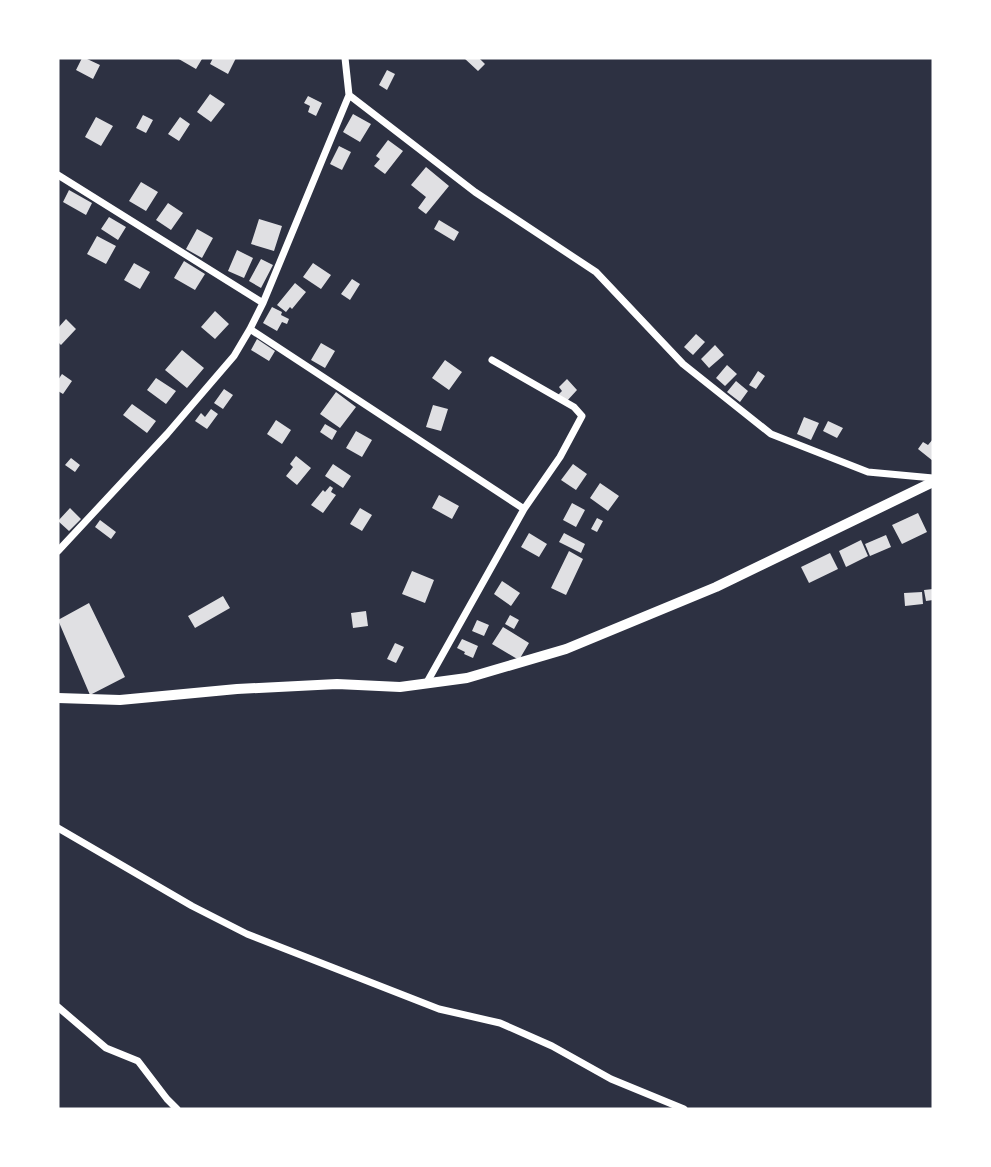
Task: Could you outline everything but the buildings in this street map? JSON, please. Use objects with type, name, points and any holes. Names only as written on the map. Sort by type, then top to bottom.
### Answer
[{"type":"street","points":[[58,551],[167,434],[234,356],[250,329],[349,95],[345,58]]},
{"type":"street","points":[[349,95],[475,192],[596,272],[682,364],[771,434],[868,472],[933,480]]},
{"type":"street","points":[[58,175],[262,303]]},
{"type":"street","points":[[250,329],[524,509]]},
{"type":"street","points":[[426,684],[524,509],[560,457],[582,416],[574,407],[492,360]]},
{"type":"street","points":[[58,698],[120,700],[337,684],[400,687],[467,678],[566,649],[716,587],[933,480]]},
{"type":"street","points":[[58,828],[192,906],[247,934],[439,1009],[500,1023],[552,1046],[611,1079],[684,1109]]},
{"type":"street","points":[[58,1007],[106,1048],[138,1061],[177,1109]]}]
